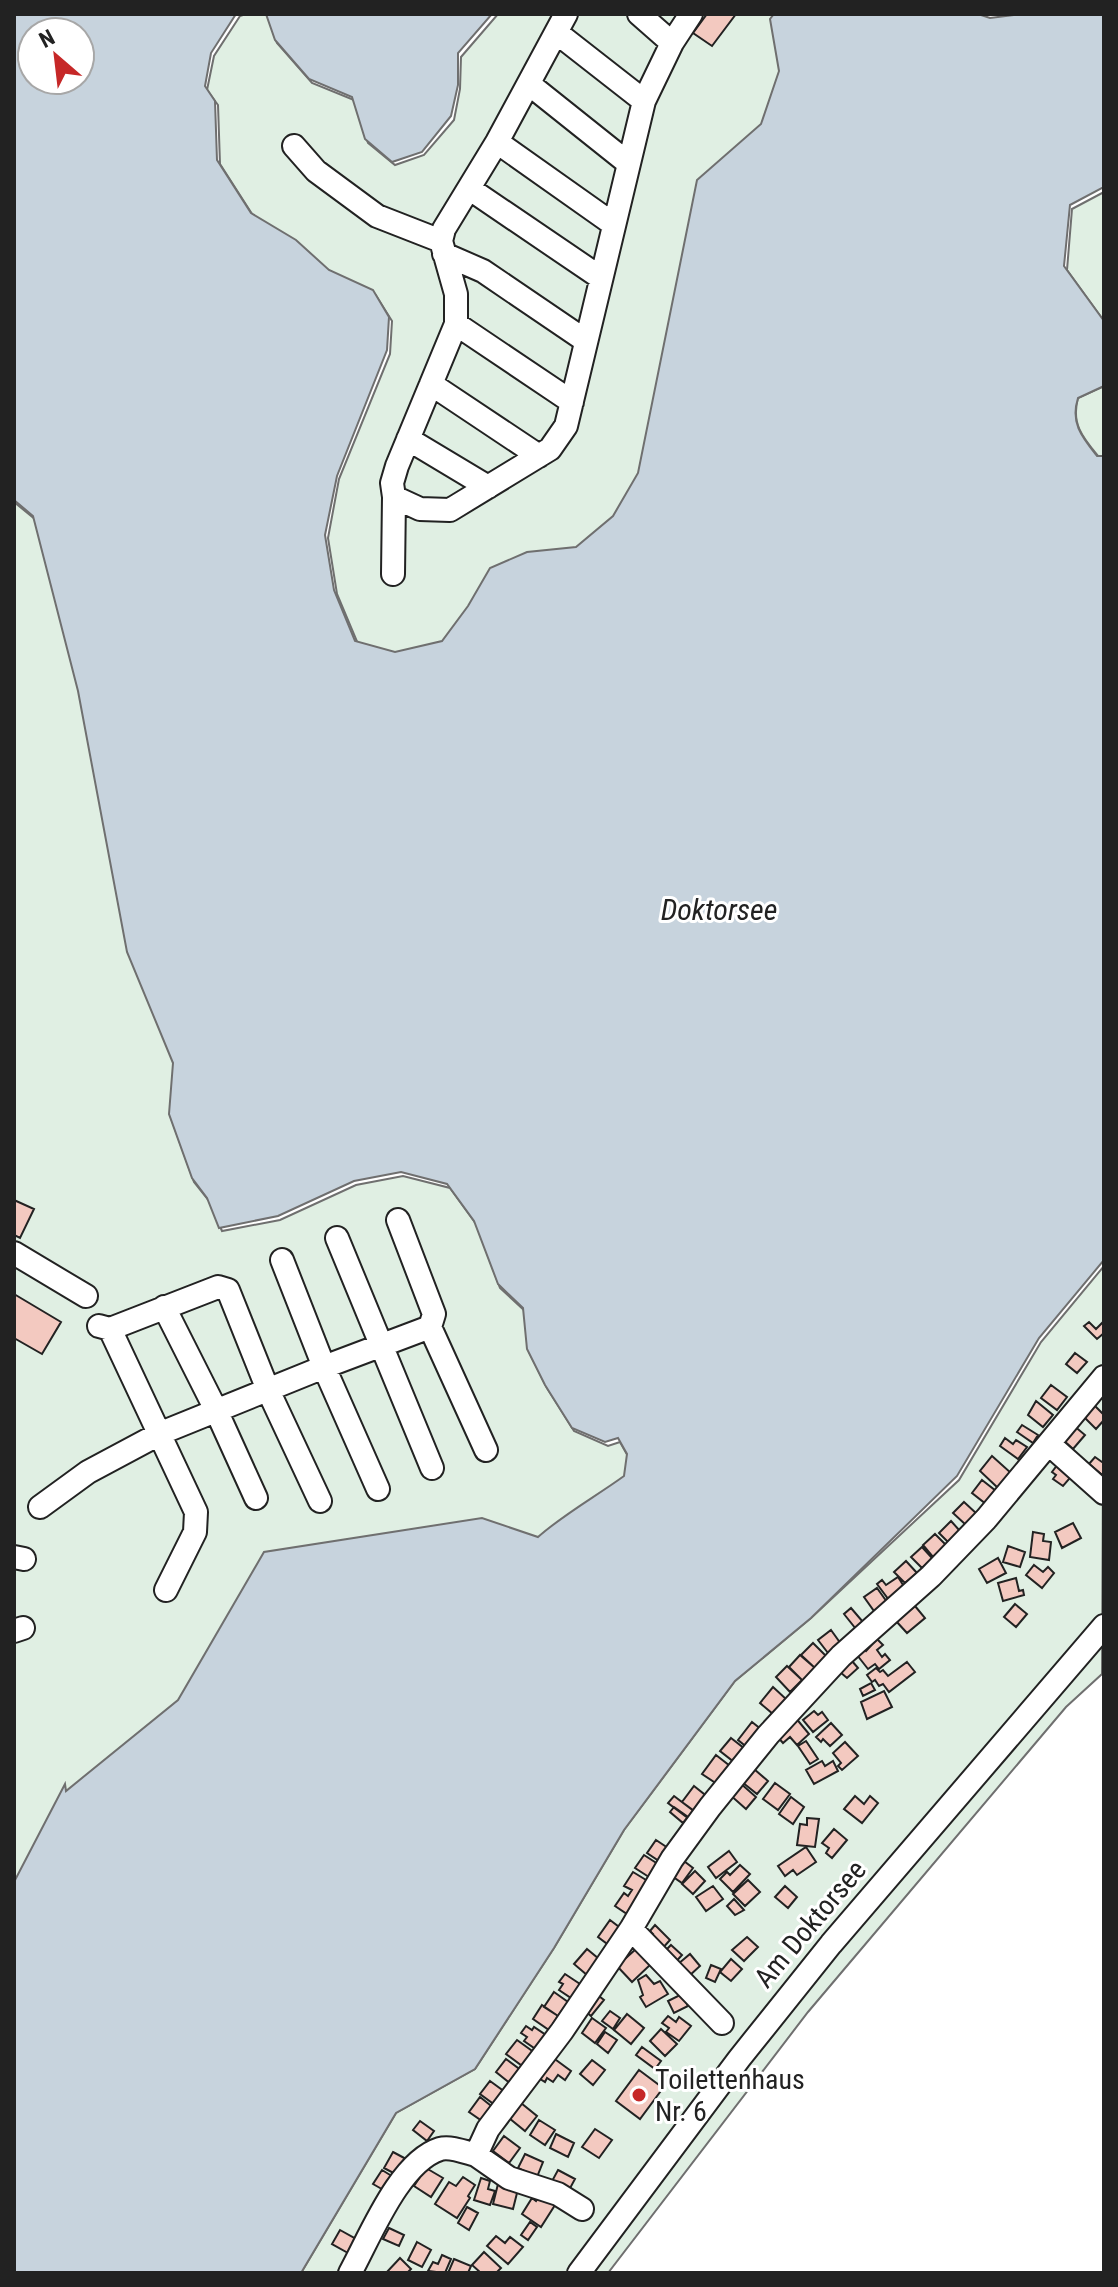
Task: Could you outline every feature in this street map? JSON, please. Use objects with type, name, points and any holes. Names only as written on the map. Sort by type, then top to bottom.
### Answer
[{"type":"street","points":[[639,14],[672,43]]},
{"type":"street","points":[[394,497],[420,509],[450,510],[550,449],[566,426],[644,101],[672,43],[691,14]]},
{"type":"street","points":[[393,574],[392,483],[456,324],[456,294],[442,247],[444,229],[497,142],[562,23],[644,101]]},
{"type":"street","points":[[529,84],[628,163]]},
{"type":"street","points":[[497,142],[613,224]]},
{"type":"street","points":[[294,146],[316,171],[377,216],[442,247],[483,271],[586,341]]},
{"type":"street","points":[[470,189],[601,278]]},
{"type":"street","points":[[456,324],[572,402]]},
{"type":"street","points":[[431,384],[539,456]]},
{"type":"street","points":[[408,439],[488,487]]},
{"type":"street","points":[[398,1220],[434,1314],[430,1327],[486,1450]]},
{"type":"street","points":[[337,1238],[432,1468]]},
{"type":"street","points":[[14,1253],[86,1296]]},
{"type":"street","points":[[282,1260],[324,1367],[378,1489]]},
{"type":"street","points":[[166,1590],[195,1532],[196,1512],[161,1433],[104,1327],[218,1287],[228,1290],[268,1390],[320,1501]]},
{"type":"street","points":[[164,1307],[256,1498]]},
{"type":"street","points":[[40,1507],[88,1472],[161,1433],[430,1327]]},
{"type":"street","points":[[476,2155],[488,2129],[562,2031],[631,1929],[672,1859],[768,1735],[841,1656],[931,1576],[986,1519],[1104,1377]]},
{"type":"street","points":[[1049,1444],[1104,1493]]},
{"type":"street","name":"Am Doktorsee","points":[[579,2273],[739,2059],[803,1979],[1104,1626]]},
{"type":"street","points":[[631,1929],[722,2023]]},
{"type":"street","points":[[350,2273],[394,2192],[419,2159],[443,2147],[476,2155],[509,2178],[558,2194],[582,2209]]},
{"type":"green space","points":[[267,14],[277,43],[312,83],[354,100],[368,143],[395,165],[424,155],[454,120],[460,89],[461,57],[498,14],[778,14],[782,74],[640,477],[615,520],[444,644],[398,655],[358,644],[337,594],[328,538],[339,479],[390,354],[392,321],[375,294],[331,273],[254,217],[220,164],[218,105],[207,90],[214,56],[240,16]]},
{"type":"green space","points":[[1104,192],[1104,321],[1067,270],[1072,209]]},
{"type":"green space","points":[[1104,386],[1104,456],[1098,456],[1079,429],[1076,407],[1078,398]]},
{"type":"green space","points":[[14,502],[36,520],[175,1066],[171,1118],[194,1182],[209,1201],[222,1231],[280,1220],[356,1185],[403,1176],[450,1188],[476,1224],[500,1288],[526,1312],[529,1352],[574,1431],[608,1446],[620,1442],[629,1458],[626,1479],[540,1540],[181,1704],[14,1890]]},
{"type":"green space","points":[[1104,1266],[1102,1674],[1066,1707],[808,2012],[608,2273],[301,2273],[396,2113],[475,2069],[554,1948],[624,1830],[735,1681],[811,1618],[959,1480],[1041,1342]]},
{"type":"water","name":"Doktorsee","points":[[14,14],[236,14],[211,53],[205,86],[215,101],[217,160],[251,213],[296,240],[329,270],[373,290],[389,317],[387,350],[337,476],[325,535],[334,590],[355,641],[395,652],[442,641],[468,606],[490,568],[527,552],[576,547],[613,516],[638,473],[697,180],[761,124],[779,71],[770,19],[774,14],[978,14],[990,18],[1021,14],[1104,14],[1104,187],[1070,205],[1064,266],[1104,321],[1104,386],[1078,398],[1075,415],[1087,442],[1097,456],[1104,456],[1104,1260],[1039,1338],[957,1476],[811,1618],[735,1681],[624,1830],[554,1948],[475,2069],[396,2113],[301,2273],[14,2273],[14,1882],[65,1784],[66,1791],[178,1700],[264,1552],[482,1518],[538,1537],[624,1476],[627,1454],[618,1438],[605,1442],[572,1428],[527,1349],[523,1308],[498,1284],[474,1221],[447,1184],[401,1172],[354,1181],[278,1216],[219,1228],[207,1198],[192,1178],[169,1114],[173,1063],[127,952],[78,691],[33,516],[14,500]]},
{"type":"water","points":[[266,14],[492,14],[458,53],[458,85],[451,116],[422,152],[392,162],[365,139],[352,97],[309,79],[275,40]]},
{"type":"building","points":[[707,14],[736,14],[712,46],[693,33]]},
{"type":"building","points":[[14,1200],[34,1209],[20,1238],[14,1235]]},
{"type":"building","points":[[14,1294],[61,1322],[42,1354],[14,1338]]},
{"type":"building","points":[[1104,1321],[1104,1333],[1097,1339],[1084,1326],[1089,1322],[1096,1329]]},
{"type":"building","points":[[1075,1353],[1087,1362],[1077,1373],[1066,1364]]},
{"type":"building","points":[[1051,1385],[1067,1397],[1057,1410],[1041,1398]]},
{"type":"building","points":[[1036,1401],[1053,1415],[1043,1427],[1028,1415]]},
{"type":"building","points":[[1093,1404],[1104,1415],[1104,1420],[1096,1429],[1082,1415]]},
{"type":"building","points":[[1022,1425],[1038,1435],[1033,1443],[1017,1432]]},
{"type":"building","points":[[1073,1425],[1085,1435],[1073,1449],[1061,1438]]},
{"type":"building","points":[[1005,1438],[1013,1444],[1016,1440],[1027,1447],[1018,1459],[1000,1446]]},
{"type":"building","points":[[992,1456],[1011,1473],[998,1488],[980,1471]]},
{"type":"building","points":[[1095,1457],[1102,1462],[1104,1460],[1104,1486],[1096,1480],[1101,1474],[1089,1464]]},
{"type":"building","points":[[1058,1464],[1076,1471],[1063,1486],[1053,1479],[1056,1475],[1052,1472]]},
{"type":"building","points":[[982,1480],[996,1491],[986,1504],[972,1493]]},
{"type":"building","points":[[964,1502],[977,1514],[966,1525],[953,1513]]},
{"type":"building","points":[[951,1521],[960,1531],[949,1543],[939,1533]]},
{"type":"building","points":[[1073,1523],[1081,1538],[1062,1548],[1055,1532]]},
{"type":"building","points":[[1033,1532],[1044,1534],[1043,1541],[1051,1542],[1049,1560],[1030,1557]]},
{"type":"building","points":[[935,1534],[946,1545],[933,1557],[923,1545]]},
{"type":"building","points":[[1008,1546],[1025,1552],[1020,1567],[1003,1562]]},
{"type":"building","points":[[922,1547],[932,1558],[922,1568],[911,1557]]},
{"type":"building","points":[[998,1558],[1006,1573],[987,1583],[979,1569]]},
{"type":"building","points":[[906,1561],[917,1573],[905,1583],[894,1572]]},
{"type":"building","points":[[1034,1565],[1043,1572],[1048,1567],[1054,1573],[1042,1588],[1026,1575]]},
{"type":"building","points":[[898,1577],[905,1588],[889,1600],[877,1584],[882,1580],[886,1585]]},
{"type":"building","points":[[1016,1578],[1019,1591],[1023,1590],[1024,1595],[1003,1601],[998,1583]]},
{"type":"building","points":[[877,1588],[887,1602],[874,1611],[864,1597]]},
{"type":"building","points":[[1015,1604],[1027,1614],[1016,1627],[1004,1617]]},
{"type":"building","points":[[915,1606],[925,1618],[907,1633],[896,1621]]},
{"type":"building","points":[[851,1608],[863,1622],[856,1629],[844,1614]]},
{"type":"building","points":[[831,1630],[841,1644],[828,1653],[818,1640]]},
{"type":"building","points":[[877,1639],[883,1645],[877,1650],[882,1657],[885,1654],[890,1660],[879,1669],[875,1664],[868,1669],[857,1655],[864,1649],[866,1651]]},
{"type":"building","points":[[813,1643],[827,1657],[815,1668],[801,1655]]},
{"type":"building","points":[[800,1655],[815,1668],[803,1681],[789,1667]]},
{"type":"building","points":[[852,1661],[858,1668],[847,1678],[840,1672]]},
{"type":"building","points":[[907,1662],[915,1672],[889,1692],[883,1684],[879,1686],[867,1675],[876,1668],[888,1676]]},
{"type":"building","points":[[787,1666],[802,1680],[790,1692],[776,1677]]},
{"type":"building","points":[[871,1683],[875,1690],[863,1696],[860,1689]]},
{"type":"building","points":[[773,1687],[786,1699],[773,1714],[760,1703]]},
{"type":"building","points":[[884,1691],[892,1707],[867,1719],[861,1702]]},
{"type":"building","points":[[814,1711],[818,1715],[822,1712],[828,1720],[813,1732],[803,1720]]},
{"type":"building","points":[[795,1717],[809,1734],[797,1745],[790,1737],[783,1743],[775,1734]]},
{"type":"building","points":[[752,1722],[762,1730],[748,1748],[738,1740]]},
{"type":"building","points":[[831,1723],[842,1735],[830,1746],[816,1737]]},
{"type":"building","points":[[731,1738],[745,1749],[734,1762],[720,1751]]},
{"type":"building","points":[[806,1741],[818,1759],[810,1764],[798,1746]]},
{"type":"building","points":[[845,1742],[858,1756],[842,1770],[833,1753]]},
{"type":"building","points":[[716,1755],[730,1766],[717,1784],[702,1774]]},
{"type":"building","points":[[822,1761],[825,1766],[833,1761],[838,1771],[814,1784],[806,1770]]},
{"type":"building","points":[[754,1769],[768,1781],[757,1794],[742,1782]]},
{"type":"building","points":[[739,1782],[756,1797],[746,1809],[729,1794]]},
{"type":"building","points":[[775,1783],[790,1794],[778,1810],[763,1799]]},
{"type":"building","points":[[694,1786],[709,1798],[697,1813],[682,1802]]},
{"type":"building","points":[[674,1796],[695,1812],[689,1819],[668,1803]]},
{"type":"building","points":[[855,1796],[864,1804],[870,1796],[878,1803],[862,1823],[844,1809]]},
{"type":"building","points":[[791,1797],[804,1807],[793,1824],[779,1814]]},
{"type":"building","points":[[674,1807],[688,1817],[683,1823],[670,1812]]},
{"type":"building","points":[[807,1818],[819,1819],[815,1847],[797,1845],[800,1824],[807,1825]]},
{"type":"building","points":[[834,1829],[847,1840],[832,1858],[826,1853],[829,1848],[822,1843]]},
{"type":"building","points":[[656,1840],[671,1850],[662,1863],[647,1853]]},
{"type":"building","points":[[806,1847],[816,1862],[797,1875],[793,1870],[785,1876],[778,1866]]},
{"type":"building","points":[[729,1851],[737,1862],[716,1878],[708,1867]]},
{"type":"building","points":[[644,1855],[661,1866],[652,1879],[635,1868]]},
{"type":"building","points":[[680,1858],[693,1868],[682,1883],[669,1874]]},
{"type":"building","points":[[740,1865],[750,1874],[733,1892],[720,1879],[727,1872],[730,1875]]},
{"type":"building","points":[[695,1871],[705,1881],[693,1894],[682,1884]]},
{"type":"building","points":[[633,1872],[651,1883],[630,1916],[615,1906],[624,1893],[628,1896],[632,1890],[624,1886]]},
{"type":"building","points":[[748,1880],[760,1892],[745,1906],[733,1894]]},
{"type":"building","points":[[713,1886],[723,1899],[706,1911],[696,1897]]},
{"type":"building","points":[[785,1886],[797,1897],[788,1908],[775,1897]]},
{"type":"building","points":[[734,1899],[744,1910],[735,1915],[727,1906]]},
{"type":"building","points":[[610,1920],[623,1930],[610,1946],[598,1937]]},
{"type":"building","points":[[655,1925],[670,1940],[661,1950],[649,1939]]},
{"type":"building","points":[[747,1937],[758,1947],[744,1961],[732,1950]]},
{"type":"building","points":[[671,1945],[682,1955],[672,1966],[661,1955]]},
{"type":"building","points":[[587,1949],[599,1959],[587,1975],[574,1964]]},
{"type":"building","points":[[636,1949],[650,1965],[632,1982],[617,1966]]},
{"type":"building","points":[[690,1954],[700,1966],[689,1976],[678,1964]]},
{"type":"building","points":[[731,1959],[742,1969],[731,1981],[720,1972]]},
{"type":"building","points":[[711,1965],[721,1969],[715,1982],[706,1978]]},
{"type":"building","points":[[565,1974],[580,1984],[571,1998],[559,1990],[563,1984],[559,1982]]},
{"type":"building","points":[[646,1975],[654,1984],[660,1981],[668,1994],[646,2007],[640,1997],[643,1995],[638,1980]]},
{"type":"building","points":[[554,1992],[568,2002],[558,2016],[544,2007]]},
{"type":"building","points":[[595,1993],[604,2000],[591,2016],[583,2009]]},
{"type":"building","points":[[682,1994],[688,2006],[674,2013],[668,2001]]},
{"type":"building","points":[[542,2005],[558,2016],[549,2030],[533,2019]]},
{"type":"building","points":[[610,2011],[620,2018],[613,2029],[602,2021]]},
{"type":"building","points":[[627,2014],[644,2028],[631,2044],[614,2030]]},
{"type":"building","points":[[668,2016],[676,2022],[679,2017],[691,2026],[679,2041],[666,2032],[669,2028],[662,2023]]},
{"type":"building","points":[[592,2018],[606,2028],[595,2043],[582,2033]]},
{"type":"building","points":[[526,2026],[546,2035],[537,2050],[524,2041],[527,2037],[521,2033]]},
{"type":"building","points":[[661,2029],[677,2044],[665,2056],[650,2041]]},
{"type":"building","points":[[605,2032],[617,2040],[608,2053],[597,2044]]},
{"type":"building","points":[[517,2040],[535,2053],[525,2068],[506,2054]]},
{"type":"building","points":[[642,2047],[661,2061],[655,2069],[636,2055]]},
{"type":"building","points":[[552,2057],[571,2071],[565,2080],[558,2075],[553,2082],[537,2077]]},
{"type":"building","points":[[506,2059],[522,2071],[511,2084],[496,2072]]},
{"type":"building","points":[[592,2060],[605,2070],[593,2085],[580,2074]]},
{"type":"building","name":"Toilettenhaus Nr. 6","points":[[639,2070],[663,2088],[640,2119],[616,2101]]},
{"type":"building","points":[[490,2081],[505,2092],[495,2105],[480,2094]]},
{"type":"building","points":[[480,2097],[495,2109],[485,2123],[469,2112]]},
{"type":"building","points":[[521,2103],[537,2116],[525,2131],[509,2118]]},
{"type":"building","points":[[539,2120],[555,2130],[545,2145],[530,2135]]},
{"type":"building","points":[[420,2121],[434,2131],[427,2141],[413,2130]]},
{"type":"building","points":[[595,2129],[612,2140],[599,2158],[582,2147]]},
{"type":"building","points":[[556,2134],[574,2143],[568,2157],[550,2148]]},
{"type":"building","points":[[504,2136],[520,2148],[509,2163],[493,2151]]},
{"type":"building","points":[[393,2152],[408,2160],[399,2176],[384,2168]]},
{"type":"building","points":[[525,2154],[543,2162],[537,2177],[518,2168]]},
{"type":"building","points":[[426,2168],[443,2178],[431,2197],[414,2186]]},
{"type":"building","points":[[382,2170],[395,2178],[387,2192],[373,2184]]},
{"type":"building","points":[[558,2170],[575,2179],[568,2192],[551,2183]]},
{"type":"building","points":[[463,2177],[475,2185],[457,2218],[435,2204],[449,2182],[456,2186]]},
{"type":"building","points":[[481,2178],[490,2181],[488,2189],[495,2191],[490,2205],[474,2200]]},
{"type":"building","points":[[499,2180],[519,2185],[513,2209],[493,2204]]},
{"type":"building","points":[[540,2195],[555,2205],[541,2227],[522,2214],[532,2198],[536,2201]]},
{"type":"building","points":[[467,2207],[478,2213],[469,2230],[458,2223]]},
{"type":"building","points":[[530,2222],[537,2227],[528,2240],[521,2235]]},
{"type":"building","points":[[389,2228],[404,2235],[399,2246],[383,2239]]},
{"type":"building","points":[[340,2230],[356,2239],[348,2253],[332,2244]]},
{"type":"building","points":[[496,2236],[505,2243],[510,2237],[523,2247],[508,2264],[487,2246]]},
{"type":"building","points":[[417,2242],[431,2250],[422,2267],[408,2260]]},
{"type":"building","points":[[484,2252],[501,2268],[496,2273],[481,2273],[472,2265]]},
{"type":"building","points":[[442,2255],[451,2259],[445,2273],[428,2271],[433,2262],[438,2264]]},
{"type":"building","points":[[400,2258],[411,2269],[407,2273],[386,2273]]},
{"type":"building","points":[[454,2259],[471,2266],[468,2273],[448,2273]]},
{"type":"place","name":"Toilettenhaus Nr. 6","points":[[639,2095]]}]
